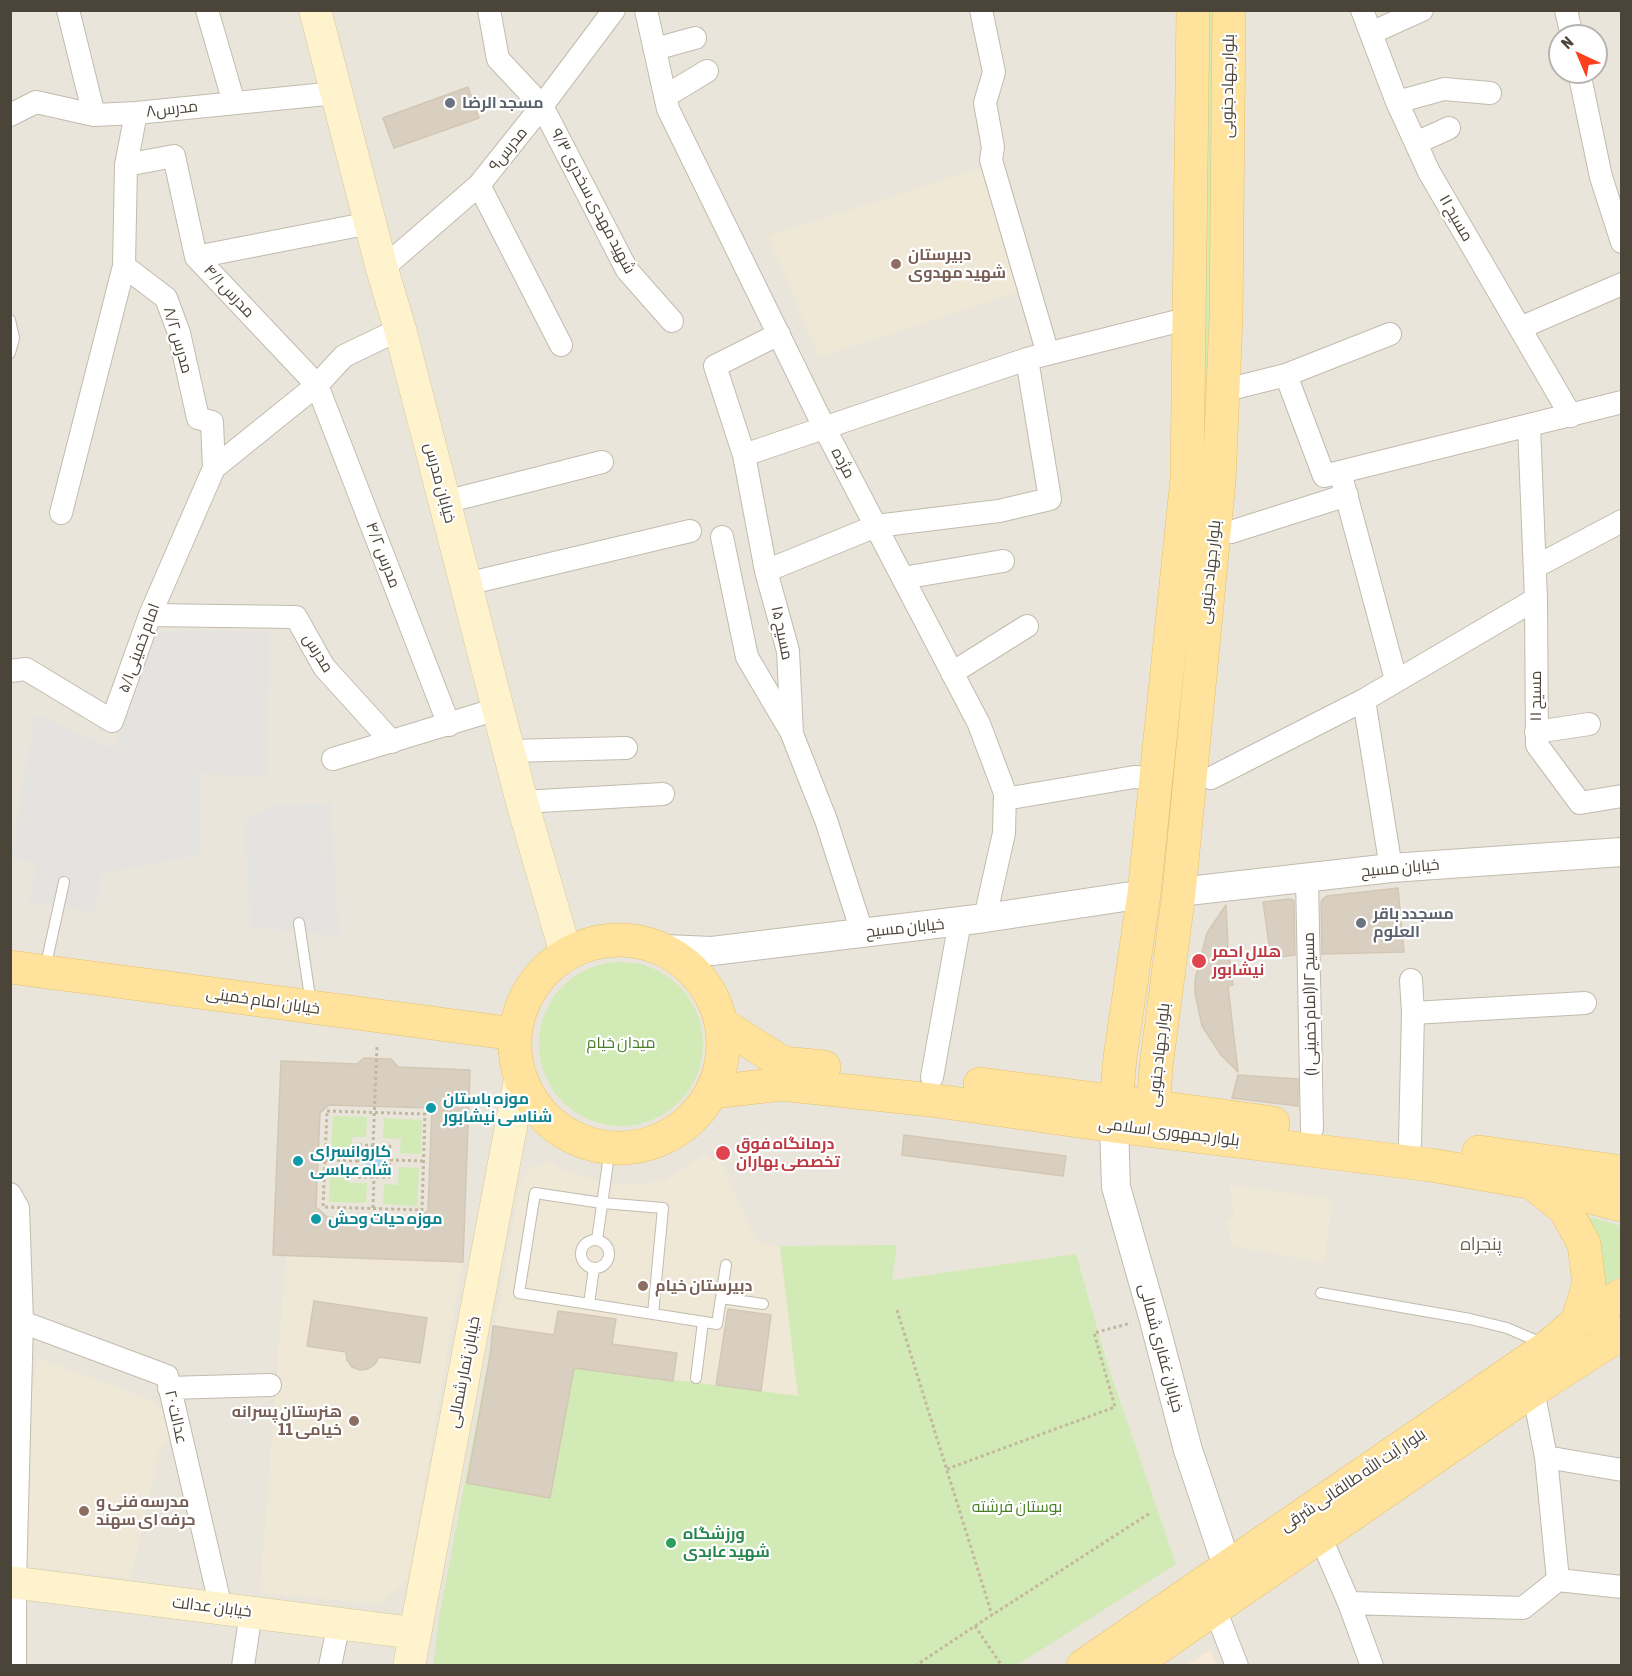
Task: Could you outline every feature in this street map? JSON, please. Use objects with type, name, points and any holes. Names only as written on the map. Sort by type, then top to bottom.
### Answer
[{"type":"main road","name":"خیابان مدرس","points":[[315,10],[382,269],[400,329],[497,709],[566,954]]},
{"type":"main road","name":"بلوار جهاد جنوبی","points":[[1115,1114],[1120,1058],[1144,894],[1187,479],[1193,10]]},
{"type":"main road","name":"بلوار جهاد جنوبی","points":[[1153,1118],[1156,1067],[1179,892],[1219,481],[1226,319],[1229,10]]},
{"type":"main road","points":[[1187,479],[1219,481]]},
{"type":"main road","points":[[632,940],[665,949],[692,968],[712,994],[723,1025],[723,1058],[713,1092],[692,1120],[663,1140],[630,1149],[595,1147],[562,1133],[537,1110],[520,1079],[515,1057],[515,1034],[523,1002],[541,975],[566,954],[598,942],[632,940]]},
{"type":"main road","name":"خیابان امام خمینی","points":[[10,967],[515,1034]]},
{"type":"main road","name":"بلوار جمهوری اسلامی","points":[[723,1025],[783,1063],[933,1077],[1115,1114]]},
{"type":"main road","points":[[1120,1058],[1127,1068],[1138,1073],[1147,1073],[1156,1067]]},
{"type":"main road","name":"خیابان تمار شمالی","points":[[409,1665],[520,1079]]},
{"type":"main road","name":"بلوار جمهوری اسلامی","points":[[713,1092],[781,1084],[931,1100],[1312,1129],[1622,1172]]},
{"type":"main road","name":"بلوار جمهوری اسلامی","points":[[1153,1118],[1534,1184],[1622,1205]]},
{"type":"main road","points":[[1534,1184],[1565,1209],[1584,1244],[1589,1284],[1577,1322]]},
{"type":"main road","name":"بلوار آیت الله طالقانی شرقی","points":[[1083,1665],[1549,1346],[1577,1322],[1622,1295]]},
{"type":"main road","name":"بلوار آیت الله طالقانی شرقی","points":[[1131,1665],[1533,1390],[1616,1343]]},
{"type":"main road","name":"خیابان عدالت","points":[[13,1582],[414,1633]]},
{"type":"street","points":[[68,10],[94,115]]},
{"type":"street","points":[[207,10],[234,103]]},
{"type":"street","name":"شهید مهدی سخدری ۹/۳","points":[[489,10],[498,59],[542,106],[627,270],[672,321]]},
{"type":"street","name":"مدرس۹","points":[[382,269],[479,185],[614,10]]},
{"type":"street","name":"مژده","points":[[646,10],[669,109],[824,427],[979,724],[1005,793],[1004,833],[972,920],[933,1077]]},
{"type":"street","points":[[766,571],[876,526],[999,511],[1050,499],[1037,357],[991,160],[993,147],[985,103],[994,72],[981,10]]},
{"type":"street","name":"مسیح ۱۱","points":[[1362,10],[1397,102],[1429,172],[1571,416]]},
{"type":"street","points":[[1371,33],[1422,10]]},
{"type":"street","points":[[655,50],[694,38]]},
{"type":"street","points":[[666,96],[707,71]]},
{"type":"street","points":[[1582,84],[1601,177],[1622,242]]},
{"type":"street","points":[[1397,102],[1444,88],[1490,93]]},
{"type":"street","name":"مدرس۸","points":[[11,114],[36,102],[94,115],[136,113],[336,93]]},
{"type":"street","points":[[61,513],[124,266],[126,165],[136,113]]},
{"type":"street","points":[[1416,143],[1449,128]]},
{"type":"street","name":"مدرس ۴/۱","points":[[126,165],[174,156],[196,257],[317,385]]},
{"type":"street","points":[[479,185],[561,345]]},
{"type":"street","points":[[196,257],[370,223]]},
{"type":"street","name":"مدرس ۸/۲","points":[[124,266],[166,298],[179,333],[198,418],[212,422],[214,468]]},
{"type":"street","points":[[1520,328],[1622,284]]},
{"type":"street","points":[[744,455],[1037,357],[1190,318]]},
{"type":"street","points":[[214,468],[317,385],[344,356],[400,329]]},
{"type":"street","name":"مسیح ۱۵","points":[[778,334],[715,366],[744,455],[766,571],[788,651],[792,734],[826,820],[862,932]]},
{"type":"street","points":[[1238,387],[1286,375],[1390,334]]},
{"type":"street","points":[[1286,375],[1324,476],[1622,402]]},
{"type":"street","name":"مدرس ۴/۲","points":[[317,385],[449,725]]},
{"type":"street","name":"مسیح ۱۱","points":[[1529,426],[1536,599],[1536,732],[1538,745],[1580,803],[1622,796]]},
{"type":"street","points":[[445,502],[602,462]]},
{"type":"street","name":"امام خمینی۵/۱","points":[[10,671],[26,669],[112,721],[150,615],[214,468]]},
{"type":"street","points":[[1340,472],[1396,680]]},
{"type":"street","points":[[1231,532],[1347,495]]},
{"type":"street","points":[[1535,567],[1622,521]]},
{"type":"street","points":[[466,584],[690,531]]},
{"type":"street","points":[[722,537],[747,657],[792,734]]},
{"type":"street","points":[[903,578],[1003,561]]},
{"type":"street","points":[[1211,778],[1364,700],[1536,599]]},
{"type":"street","name":"مدرس","points":[[150,615],[296,616],[324,667],[392,742]]},
{"type":"street","points":[[952,673],[1027,626]]},
{"type":"street","points":[[1364,700],[1391,868]]},
{"type":"street","points":[[333,759],[497,709]]},
{"type":"street","points":[[1536,732],[1589,724]]},
{"type":"street","points":[[510,751],[626,748]]},
{"type":"street","points":[[1005,799],[1134,777],[1156,777]]},
{"type":"street","points":[[522,802],[663,794]]},
{"type":"street","name":"خیابان مسیح","points":[[1179,892],[1391,868],[1622,852]]},
{"type":"street","name":"مسیح ۱۲(امام خمینی ۱)","points":[[1307,878],[1312,1129]]},
{"type":"street","name":"خیابان مسیح","points":[[665,949],[712,951],[972,920],[1144,894]]},
{"type":"street","points":[[1410,1143],[1413,1013],[1411,981]]},
{"type":"street","points":[[1413,1013],[1586,1003]]},
{"type":"street","name":"خیابان غفاری شمالی","points":[[1115,1114],[1116,1187],[1188,1450],[1227,1566]]},
{"type":"street","points":[[10,1194],[18,1208],[14,1663]]},
{"type":"street","name":"عدالت ۲۰","points":[[16,1321],[167,1376],[236,1610]]},
{"type":"street","points":[[170,1388],[270,1384]]},
{"type":"street","points":[[1533,1390],[1546,1457],[1557,1580]]},
{"type":"street","points":[[1546,1457],[1622,1470]]},
{"type":"street","points":[[1320,1536],[1349,1603],[1371,1665]]},
{"type":"street","points":[[1349,1603],[1523,1608],[1557,1580],[1622,1587]]},
{"type":"street","points":[[1215,1609],[1238,1665]]},
{"type":"street","points":[[236,1610],[243,1665]]},
{"type":"street","points":[[330,1665],[339,1623]]},
{"type":"lane","points":[[10,320],[14,338],[10,353]]},
{"type":"lane","points":[[45,972],[64,882]]},
{"type":"lane","points":[[300,923],[311,1007]]},
{"type":"lane","points":[[597,1240],[610,1148]]},
{"type":"lane","points":[[653,1314],[663,1208],[602,1203],[535,1193],[519,1293],[703,1322],[717,1324],[726,1265]]},
{"type":"lane","points":[[597,1240],[605,1244],[609,1257],[604,1265],[594,1268],[584,1263],[581,1254],[588,1242],[597,1240]]},
{"type":"lane","points":[[589,1304],[594,1268]]},
{"type":"lane","points":[[1321,1293],[1470,1319],[1507,1328],[1549,1346]]},
{"type":"lane","points":[[721,1298],[763,1304]]},
{"type":"lane","points":[[696,1378],[703,1322]]},
{"type":"path","points":[[373,1146],[377,1046]]},
{"type":"path","points":[[327,1111],[426,1114],[422,1210],[323,1207],[325,1160],[327,1111]]},
{"type":"path","points":[[359,1145],[390,1146],[390,1160],[389,1177],[358,1177],[359,1145]]},
{"type":"path","points":[[325,1160],[359,1161]]},
{"type":"path","points":[[390,1160],[424,1161]]},
{"type":"path","points":[[373,1208],[374,1177]]},
{"type":"path","points":[[897,1310],[992,1615]]},
{"type":"path","points":[[947,1469],[1115,1407],[1094,1333],[1153,1317]]},
{"type":"path","points":[[915,1665],[1150,1513]]},
{"type":"path","points":[[975,1626],[1002,1665]]},
{"type":"shaded area","points":[[11,11],[1621,11],[1621,1665],[11,1665]]},
{"type":"shaded area","name":"دبیرستان شهید مهدوی","points":[[987,166],[1018,292],[819,357],[768,236]]},
{"type":"shaded area","points":[[156,631],[270,631],[267,777],[200,774],[200,855],[102,873],[95,912],[29,902],[36,863],[11,857],[35,714],[115,749]]},
{"type":"shaded area","points":[[331,803],[339,936],[251,927],[244,822],[271,806]]},
{"type":"shaded area","name":"دبیرستان خیام","points":[[705,1154],[712,1162],[719,1158],[757,1242],[780,1246],[799,1396],[489,1356],[521,1179],[537,1163],[540,1166],[547,1160],[560,1168],[599,1182],[644,1184],[665,1180]]},
{"type":"shaded area","points":[[1229,1185],[1333,1199],[1324,1263],[1232,1246],[1226,1219],[1235,1217]]},
{"type":"shaded area","name":"هنرستان پسرانه خیامی 11","points":[[286,1255],[463,1262],[408,1580],[380,1604],[260,1593]]},
{"type":"shaded area","name":"مدرسه فنی و حرفه ای سهند","points":[[38,1358],[151,1400],[168,1414],[171,1438],[159,1450],[131,1578],[22,1566],[23,1457]]},
{"type":"shaded area","points":[[1210,1650],[1216,1665],[1187,1665]]},
{"type":"green space","points":[[1215,10],[1212,303],[1204,441],[1206,11]]},
{"type":"green space","name":"میدان خیام","points":[[621,962],[652,968],[679,986],[697,1013],[703,1044],[697,1075],[679,1102],[652,1120],[621,1126],[590,1120],[563,1102],[545,1075],[539,1044],[545,1013],[563,986],[590,968]]},
{"type":"green space","points":[[333,1116],[367,1117],[366,1137],[352,1137],[352,1155],[331,1154]]},
{"type":"green space","points":[[384,1118],[422,1120],[421,1154],[400,1153],[401,1139],[383,1138]]},
{"type":"green space","points":[[399,1167],[419,1168],[417,1206],[383,1204],[384,1184],[398,1185]]},
{"type":"green space","points":[[330,1168],[350,1169],[349,1183],[367,1183],[366,1203],[329,1202]]},
{"type":"green space","points":[[1583,1215],[1621,1226],[1621,1275],[1600,1288]]},
{"type":"green space","name":"بوستان فرشته","points":[[897,1245],[892,1280],[1076,1254],[1107,1363],[1176,1564],[1017,1665],[433,1666],[439,1618],[489,1356],[798,1396],[780,1246]]},
{"type":"water","points":[[375,1152],[382,1155],[385,1162],[382,1169],[375,1172],[368,1169],[365,1162],[368,1155]]},
{"type":"building","name":"مسجد الرضا","points":[[468,87],[479,118],[394,148],[383,118]]},
{"type":"building","name":"مسجدد باقر العلوم","points":[[1398,888],[1404,952],[1322,954],[1321,902],[1323,899],[1327,896]]},
{"type":"building","points":[[1290,899],[1294,901],[1295,955],[1271,958],[1263,902]]},
{"type":"building","points":[[1226,905],[1233,985],[1228,986],[1238,1072],[1221,1055],[1202,1026],[1195,993],[1195,980],[1207,933]]},
{"type":"building","name":"کاروانسرای شاه عباسی","points":[[364,1058],[391,1059],[398,1067],[470,1070],[463,1262],[273,1255],[281,1061],[357,1064]],"holes":[[[329,1105],[432,1108],[428,1210],[419,1219],[327,1217],[316,1207],[320,1113]]]},
{"type":"building","points":[[1238,1075],[1298,1079],[1298,1106],[1232,1098]]},
{"type":"building","points":[[904,1135],[1066,1156],[1063,1176],[902,1155]]},
{"type":"building","points":[[314,1301],[427,1318],[420,1363],[379,1357],[368,1369],[360,1370],[352,1367],[347,1360],[346,1352],[307,1346]]},
{"type":"building","points":[[728,1309],[771,1315],[761,1391],[716,1385]]},
{"type":"building","points":[[558,1311],[616,1319],[612,1344],[677,1353],[673,1381],[574,1368],[550,1498],[467,1483],[490,1356],[493,1326],[554,1335]]},
{"type":"place","name":"مسجد الرضا","points":[[450,103]]},
{"type":"place","name":"دبیرستان شهید مهدوی","points":[[896,264]]},
{"type":"place","name":"مسجدد باقر العلوم","points":[[1361,923]]},
{"type":"place","name":"هلال احمر نیشابور","points":[[1199,961]]},
{"type":"place","name":"موزه باستان شناسی نیشابور","points":[[431,1108]]},
{"type":"place","name":"درمانگاه فوق تخصصی بهاران","points":[[723,1153]]},
{"type":"place","name":"کاروانسرای شاه عباسی","points":[[298,1161]]},
{"type":"place","name":"موزه حیات وحش","points":[[316,1219]]},
{"type":"place","name":"دبیرستان خیام","points":[[643,1286]]},
{"type":"place","name":"هنرستان پسرانه خیامی 11","points":[[354,1421]]},
{"type":"place","name":"مدرسه فنی و حرفه ای سهند","points":[[84,1511]]},
{"type":"place","name":"ورزشگاه شهید عابدی","points":[[671,1543]]},
{"type":"district","name":"پنجراه","points":[[1481,1244]]}]
